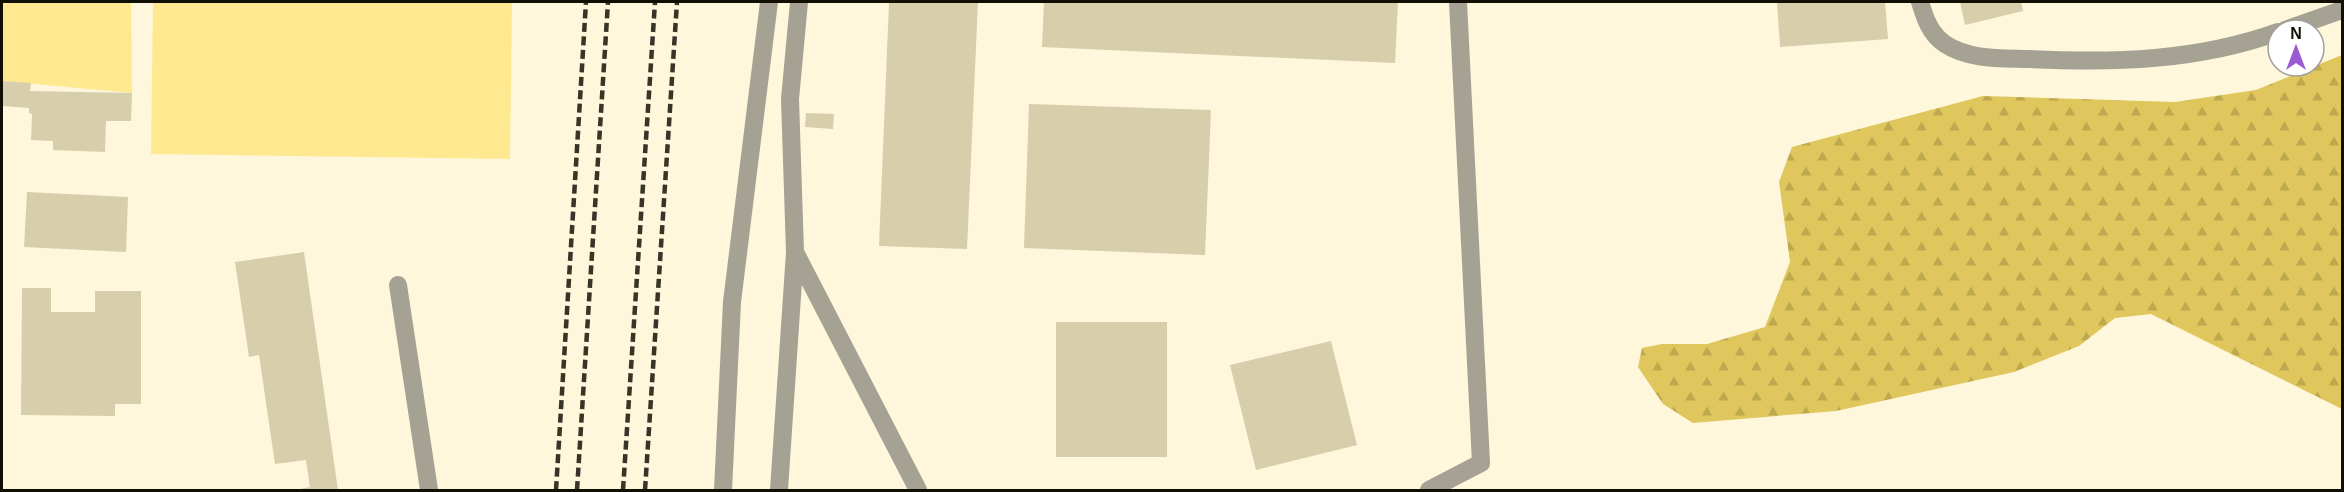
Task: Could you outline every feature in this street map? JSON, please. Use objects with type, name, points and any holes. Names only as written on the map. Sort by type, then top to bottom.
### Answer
[{"type":"street","points":[[723,490],[732,302],[769,2]]},
{"type":"street","points":[[779,490],[795,252],[790,99],[799,2]]},
{"type":"street","points":[[1429,490],[1481,463],[1458,2]]},
{"type":"street","points":[[1920,2],[1930,28],[1945,44],[1960,51],[1989,57],[2088,62],[2162,59],[2212,51],[2266,35]]},
{"type":"street","points":[[2320,18],[2343,10]]},
{"type":"street","points":[[795,252],[918,490]]},
{"type":"street","points":[[398,285],[429,490]]},
{"type":"shaded area","points":[[2,2],[131,2],[132,93],[2,81]]},
{"type":"shaded area","points":[[153,2],[512,2],[510,159],[151,154]]},
{"type":"green space","points":[[2342,55],[2342,409],[2151,314],[2115,318],[2079,346],[2014,372],[1836,411],[1693,423],[1663,404],[1638,367],[1642,348],[1662,344],[1707,344],[1765,327],[1790,262],[1779,182],[1792,147],[1983,96],[2175,102],[2256,90],[2285,78],[2326,78],[2326,62]]},
{"type":"building","points":[[889,2],[978,2],[967,249],[879,246]]},
{"type":"building","points":[[1044,2],[1398,2],[1395,63],[1042,47]]},
{"type":"building","points":[[1777,2],[1885,2],[1888,39],[1780,47]]},
{"type":"building","points":[[1960,2],[2021,2],[2023,11],[1965,25]]},
{"type":"building","points":[[2,81],[31,83],[30,91],[132,93],[131,121],[106,121],[105,152],[53,150],[53,141],[31,140],[32,114],[29,113],[29,108],[2,106]]},
{"type":"building","points":[[1029,104],[1211,110],[1205,255],[1024,248]]},
{"type":"building","points":[[806,113],[834,114],[833,129],[805,127]]},
{"type":"building","points":[[27,192],[128,197],[126,252],[24,247]]},
{"type":"building","points":[[304,252],[338,490],[295,490],[310,487],[306,460],[275,464],[259,355],[249,357],[235,262]]},
{"type":"building","points":[[22,288],[51,288],[51,312],[95,312],[95,291],[141,291],[141,404],[115,404],[115,416],[21,415]]},
{"type":"building","points":[[1056,322],[1167,322],[1167,457],[1056,457]]},
{"type":"building","points":[[1331,341],[1357,445],[1256,470],[1230,365]]},
{"type":"railway","points":[[556,490],[586,2]]},
{"type":"railway","points":[[577,490],[608,2]]},
{"type":"railway","points":[[623,490],[655,2]]},
{"type":"railway","points":[[645,490],[677,2]]}]
